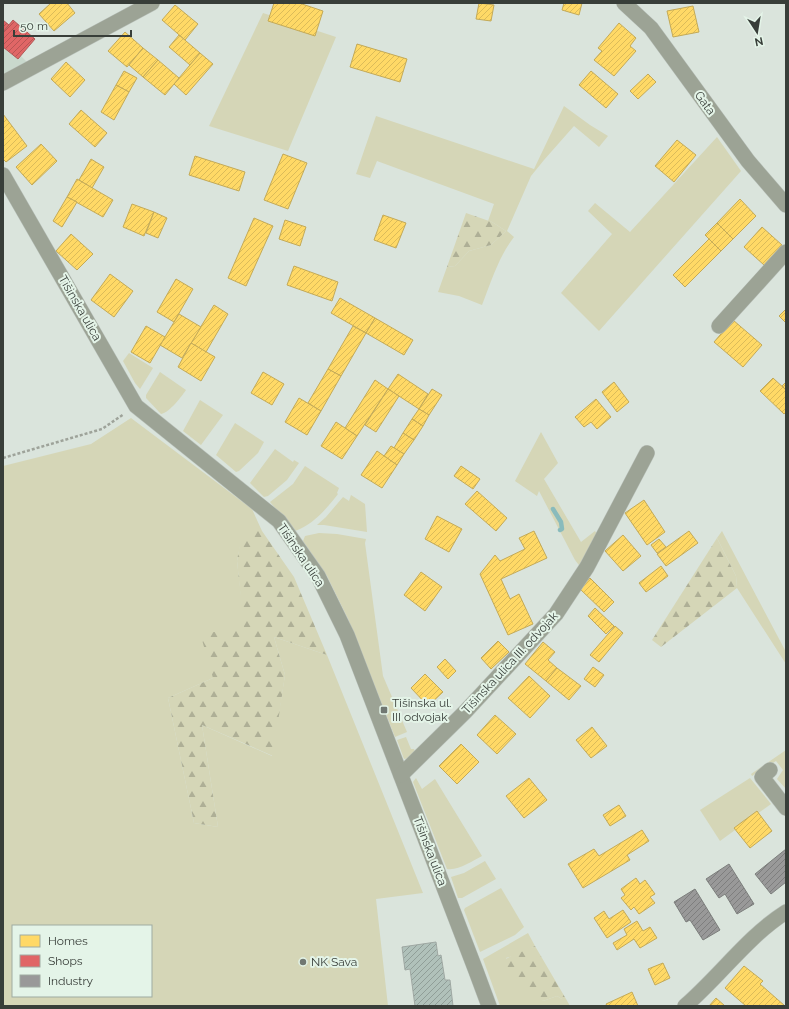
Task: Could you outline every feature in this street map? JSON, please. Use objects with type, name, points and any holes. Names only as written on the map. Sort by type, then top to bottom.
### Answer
[{"type":"street","points":[[3,83],[152,3]]},
{"type":"street","name":"Gata","points":[[624,3],[651,28],[748,161],[786,205]]},
{"type":"street","name":"Tišinska ulica","points":[[3,175],[136,406],[279,521],[318,576],[347,635],[489,1006]]},
{"type":"street","points":[[719,326],[786,252]]},
{"type":"street","name":"Tišinska ulica III. odvojak","points":[[401,775],[465,712],[556,614],[587,567],[647,454]]},
{"type":"street","points":[[770,770],[762,778],[786,808]]},
{"type":"street","points":[[685,1006],[700,993],[755,936],[786,912]]},
{"type":"path","points":[[3,458],[102,430],[136,406]]},
{"type":"shaded area","points":[[3,38],[27,62],[3,76]]},
{"type":"green space","points":[[263,13],[336,37],[288,151],[209,126]]},
{"type":"green space","points":[[564,106],[608,136],[599,147],[574,126],[531,176],[507,231],[514,237],[504,252],[482,305],[459,296],[438,292],[447,267],[455,266],[469,251],[491,245],[506,231],[488,221],[494,204],[377,161],[370,178],[356,174],[376,116],[534,169]]},
{"type":"green space","points":[[717,137],[741,171],[599,331],[561,293],[612,234],[588,211],[595,203],[630,232]]},
{"type":"green space","points":[[466,213],[492,222],[506,231],[491,245],[469,251],[455,266],[447,267]]},
{"type":"green space","points":[[129,353],[153,368],[140,389],[123,361]]},
{"type":"green space","points":[[160,372],[186,390],[172,407],[161,414],[146,398],[146,395]]},
{"type":"green space","points":[[200,400],[223,415],[201,445],[183,431]]},
{"type":"green space","points":[[131,418],[252,509],[262,531],[243,531],[237,561],[245,630],[213,678],[168,698],[194,823],[218,827],[202,725],[272,756],[285,675],[274,637],[327,655],[423,893],[376,899],[388,1006],[3,1006],[3,466],[91,444]]},
{"type":"green space","points":[[235,423],[264,442],[258,453],[239,471],[236,472],[216,455]]},
{"type":"green space","points":[[541,432],[558,463],[544,479],[581,542],[595,531],[599,538],[582,569],[575,560],[539,491],[537,496],[515,481]]},
{"type":"green space","points":[[275,449],[293,462],[294,460],[299,463],[287,480],[268,496],[264,497],[250,483]]},
{"type":"green space","points":[[305,466],[339,488],[338,494],[319,516],[308,525],[295,531],[270,502],[293,484]]},
{"type":"green space","points":[[351,495],[365,504],[367,532],[317,525],[343,497],[349,501]]},
{"type":"green space","points":[[242,531],[262,531],[294,577],[327,655],[274,637],[285,675],[273,756],[202,725],[218,827],[194,823],[168,698],[213,678],[200,633],[244,630],[237,561]]},
{"type":"green space","points":[[722,531],[786,652],[786,664],[737,588],[736,576],[717,538]]},
{"type":"green space","points":[[319,533],[337,534],[366,539],[365,543],[383,676],[407,732],[395,737],[348,619],[327,576],[303,541],[305,536]]},
{"type":"green space","points":[[717,538],[736,576],[737,588],[661,647],[652,640]]},
{"type":"green space","points":[[406,737],[411,749],[414,749],[416,754],[404,759],[397,740]]},
{"type":"green space","points":[[786,750],[786,789],[777,779],[783,770],[776,761],[752,776],[751,774]]},
{"type":"green space","points":[[416,778],[422,789],[435,779],[482,856],[456,869],[447,869],[413,782]]},
{"type":"green space","points":[[750,778],[771,804],[720,841],[700,810]]},
{"type":"green space","points":[[485,861],[496,879],[462,898],[458,898],[451,877],[464,873]]},
{"type":"green space","points":[[501,888],[524,927],[515,935],[480,952],[464,910],[465,908]]},
{"type":"green space","points":[[528,933],[535,946],[523,953],[506,958],[543,1001],[557,996],[562,999],[566,999],[570,1006],[500,1006],[483,959]]},
{"type":"green space","points":[[535,946],[566,999],[562,999],[557,996],[543,1001],[530,993],[520,984],[503,962],[513,955]]},
{"type":"building: Homes","points":[[51,3],[67,3],[75,13],[54,31],[39,14]]},
{"type":"building: Homes","points":[[274,3],[299,3],[323,11],[315,36],[268,21]]},
{"type":"building: Homes","points":[[479,3],[494,5],[491,21],[476,19]]},
{"type":"building: Homes","points":[[564,3],[582,3],[579,15],[562,10]]},
{"type":"building: Homes","points":[[175,5],[198,24],[185,40],[162,20]]},
{"type":"building: Homes","points":[[693,6],[699,32],[673,37],[667,11]]},
{"type":"building: Homes","points":[[619,23],[636,38],[630,46],[636,51],[614,76],[594,60],[602,51],[598,48]]},
{"type":"building: Homes","points":[[125,32],[143,48],[127,67],[108,51]]},
{"type":"building: Homes","points":[[179,35],[200,53],[190,65],[169,47]]},
{"type":"building: Homes","points":[[357,44],[407,59],[400,82],[350,67]]},
{"type":"building: Homes","points":[[143,48],[158,60],[143,77],[129,65]]},
{"type":"building: Homes","points":[[200,53],[213,64],[186,95],[174,84]]},
{"type":"building: Homes","points":[[158,60],[179,78],[165,95],[143,77]]},
{"type":"building: Homes","points":[[66,62],[85,80],[70,97],[51,79]]},
{"type":"building: Homes","points":[[124,71],[137,78],[129,92],[116,85]]},
{"type":"building: Homes","points":[[591,71],[618,94],[606,108],[579,85]]},
{"type":"building: Homes","points":[[648,74],[656,82],[638,99],[630,91]]},
{"type":"building: Homes","points":[[116,85],[129,92],[114,120],[101,112]]},
{"type":"building: Homes","points":[[81,110],[107,133],[95,147],[69,124]]},
{"type":"building: Homes","points":[[3,114],[27,146],[6,162],[3,159]]},
{"type":"building: Homes","points":[[677,140],[696,155],[674,182],[655,166]]},
{"type":"building: Homes","points":[[41,144],[57,161],[32,185],[16,167]]},
{"type":"building: Homes","points":[[283,154],[307,163],[288,209],[264,200]]},
{"type":"building: Homes","points":[[195,156],[245,172],[239,191],[189,175]]},
{"type":"building: Homes","points":[[91,159],[104,167],[92,188],[79,180]]},
{"type":"building: Homes","points":[[77,179],[113,200],[103,217],[67,197]]},
{"type":"building: Homes","points":[[67,197],[77,202],[62,227],[53,221]]},
{"type":"building: Homes","points":[[740,199],[756,216],[733,239],[717,223]]},
{"type":"building: Homes","points":[[132,204],[154,212],[144,236],[123,227]]},
{"type":"building: Homes","points":[[154,212],[167,218],[158,238],[146,233]]},
{"type":"building: Homes","points":[[383,215],[406,223],[396,248],[374,240]]},
{"type":"building: Homes","points":[[254,218],[273,226],[246,286],[228,278]]},
{"type":"building: Homes","points":[[285,220],[306,227],[300,246],[279,239]]},
{"type":"building: Homes","points":[[717,223],[733,239],[721,251],[705,235]]},
{"type":"building: Homes","points":[[762,227],[782,245],[764,265],[744,247]]},
{"type":"building: Homes","points":[[71,234],[93,254],[77,270],[56,251]]},
{"type":"building: Homes","points":[[709,239],[721,251],[685,287],[673,275]]},
{"type":"building: Homes","points":[[294,266],[338,282],[332,301],[287,285]]},
{"type":"building: Homes","points":[[110,274],[133,291],[114,317],[91,300]]},
{"type":"building: Homes","points":[[176,279],[193,289],[174,322],[157,312]]},
{"type":"building: Homes","points":[[340,298],[375,318],[366,333],[331,313]]},
{"type":"building: Homes","points":[[214,305],[228,314],[206,352],[191,343]]},
{"type":"building: Homes","points":[[786,309],[786,323],[779,316]]},
{"type":"building: Homes","points":[[179,314],[201,327],[182,358],[160,345]]},
{"type":"building: Homes","points":[[375,318],[413,340],[404,355],[366,333]]},
{"type":"building: Homes","points":[[733,320],[762,345],[743,367],[714,342]]},
{"type":"building: Homes","points":[[146,326],[165,337],[150,363],[131,352]]},
{"type":"building: Homes","points":[[353,326],[366,333],[341,376],[328,369]]},
{"type":"building: Homes","points":[[191,343],[215,357],[201,381],[178,367]]},
{"type":"building: Homes","points":[[328,369],[341,376],[321,411],[308,403]]},
{"type":"building: Homes","points":[[263,372],[284,384],[272,405],[251,393]]},
{"type":"building: Homes","points":[[398,374],[428,394],[419,409],[388,389]]},
{"type":"building: Homes","points":[[773,378],[786,390],[786,412],[784,414],[760,391]]},
{"type":"building: Homes","points":[[375,380],[388,389],[357,436],[345,428]]},
{"type":"building: Homes","points":[[614,382],[629,402],[617,412],[602,392]]},
{"type":"building: Homes","points":[[786,382],[786,390],[782,386]]},
{"type":"building: Homes","points":[[388,389],[399,396],[376,432],[365,425]]},
{"type":"building: Homes","points":[[432,389],[442,395],[429,415],[419,409]]},
{"type":"building: Homes","points":[[299,398],[321,411],[307,435],[285,422]]},
{"type":"building: Homes","points":[[596,399],[611,417],[597,429],[591,422],[584,427],[575,417]]},
{"type":"building: Homes","points":[[419,409],[429,415],[423,426],[412,419]]},
{"type":"building: Homes","points":[[412,419],[423,426],[414,440],[403,433]]},
{"type":"building: Homes","points":[[336,422],[357,436],[342,459],[321,446]]},
{"type":"building: Homes","points":[[403,433],[414,440],[404,454],[394,448]]},
{"type":"building: Homes","points":[[391,446],[404,454],[397,465],[384,456]]},
{"type":"building: Homes","points":[[377,451],[397,465],[382,488],[361,475]]},
{"type":"building: Homes","points":[[461,466],[480,479],[473,489],[454,476]]},
{"type":"building: Homes","points":[[477,491],[507,518],[496,531],[465,504]]},
{"type":"building: Homes","points":[[644,500],[665,532],[647,545],[625,513]]},
{"type":"building: Homes","points":[[437,516],[462,529],[449,552],[425,539]]},
{"type":"building: Homes","points":[[534,531],[547,558],[501,579],[510,599],[519,594],[533,624],[508,635],[480,574],[495,555],[500,561],[525,549],[519,538]]},
{"type":"building: Homes","points":[[689,531],[698,543],[666,566],[657,554]]},
{"type":"building: Homes","points":[[623,535],[641,556],[623,571],[605,551]]},
{"type":"building: Homes","points":[[659,539],[666,547],[657,553],[651,545]]},
{"type":"building: Homes","points":[[661,566],[668,576],[646,592],[639,583]]},
{"type":"building: Homes","points":[[421,572],[442,587],[425,611],[404,595]]},
{"type":"building: Homes","points":[[590,578],[614,602],[604,612],[580,589]]},
{"type":"building: Homes","points":[[595,608],[614,626],[606,634],[588,616]]},
{"type":"building: Homes","points":[[615,626],[623,633],[599,662],[590,655]]},
{"type":"building: Homes","points":[[498,641],[509,652],[491,669],[481,658]]},
{"type":"building: Homes","points":[[543,642],[555,652],[548,660],[557,668],[546,681],[525,664]]},
{"type":"building: Homes","points":[[445,659],[456,671],[448,679],[437,667]]},
{"type":"building: Homes","points":[[593,667],[604,675],[595,687],[584,679]]},
{"type":"building: Homes","points":[[557,668],[581,686],[569,700],[546,681]]},
{"type":"building: Homes","points":[[425,674],[443,692],[428,706],[411,688]]},
{"type":"building: Homes","points":[[529,676],[550,696],[530,718],[508,698]]},
{"type":"building: Homes","points":[[495,715],[516,734],[497,754],[477,735]]},
{"type":"building: Homes","points":[[592,727],[607,746],[591,758],[576,740]]},
{"type":"building: Homes","points":[[461,744],[479,762],[457,784],[439,766]]},
{"type":"building: Homes","points":[[529,778],[547,800],[524,818],[506,796]]},
{"type":"building: Homes","points":[[619,805],[626,816],[610,826],[603,815]]},
{"type":"building: Homes","points":[[757,811],[772,831],[750,848],[734,828]]},
{"type":"building: Homes","points":[[642,830],[649,841],[627,855],[630,860],[583,888],[568,864],[594,849],[599,856]]},
{"type":"building: Homes","points":[[636,878],[640,884],[645,880],[655,894],[650,897],[655,903],[639,914],[634,907],[631,910],[621,898],[625,895],[621,889]]},
{"type":"building: Homes","points":[[623,910],[631,922],[607,938],[594,918],[604,911],[609,919]]},
{"type":"building: Homes","points":[[637,921],[643,931],[650,927],[657,938],[640,948],[634,939],[617,950],[613,943],[627,935],[624,929]]},
{"type":"building: Homes","points":[[663,963],[670,978],[655,985],[648,969]]},
{"type":"building: Homes","points":[[744,966],[763,981],[760,984],[785,1006],[746,1006],[725,988]]},
{"type":"building: Homes","points":[[632,992],[638,1006],[607,1006],[606,1004]]},
{"type":"building: Homes","points":[[716,998],[725,1006],[709,1006]]},
{"type":"building: Shops","points":[[3,20],[9,25],[3,32]]},
{"type":"building: Shops","points":[[13,20],[35,39],[18,59],[3,47],[3,32]]},
{"type":"building: Industry","points":[[786,849],[786,882],[771,894],[755,874]]},
{"type":"building: Industry","points":[[729,864],[754,904],[737,914],[725,894],[719,898],[706,879]]},
{"type":"building: Industry","points":[[695,889],[720,930],[703,940],[690,920],[686,922],[674,902]]},
{"type":"building: Other","points":[[436,942],[438,956],[441,955],[445,980],[450,980],[453,1006],[415,1006],[410,969],[405,970],[402,947]]},
{"type":"waterway","points":[[553,509],[561,522],[562,529],[560,530]]},
{"type":"place","name":"Tišinska ul. III odvojak","points":[[384,710]]},
{"type":"place","name":"NK Sava","points":[[303,962]]}]
